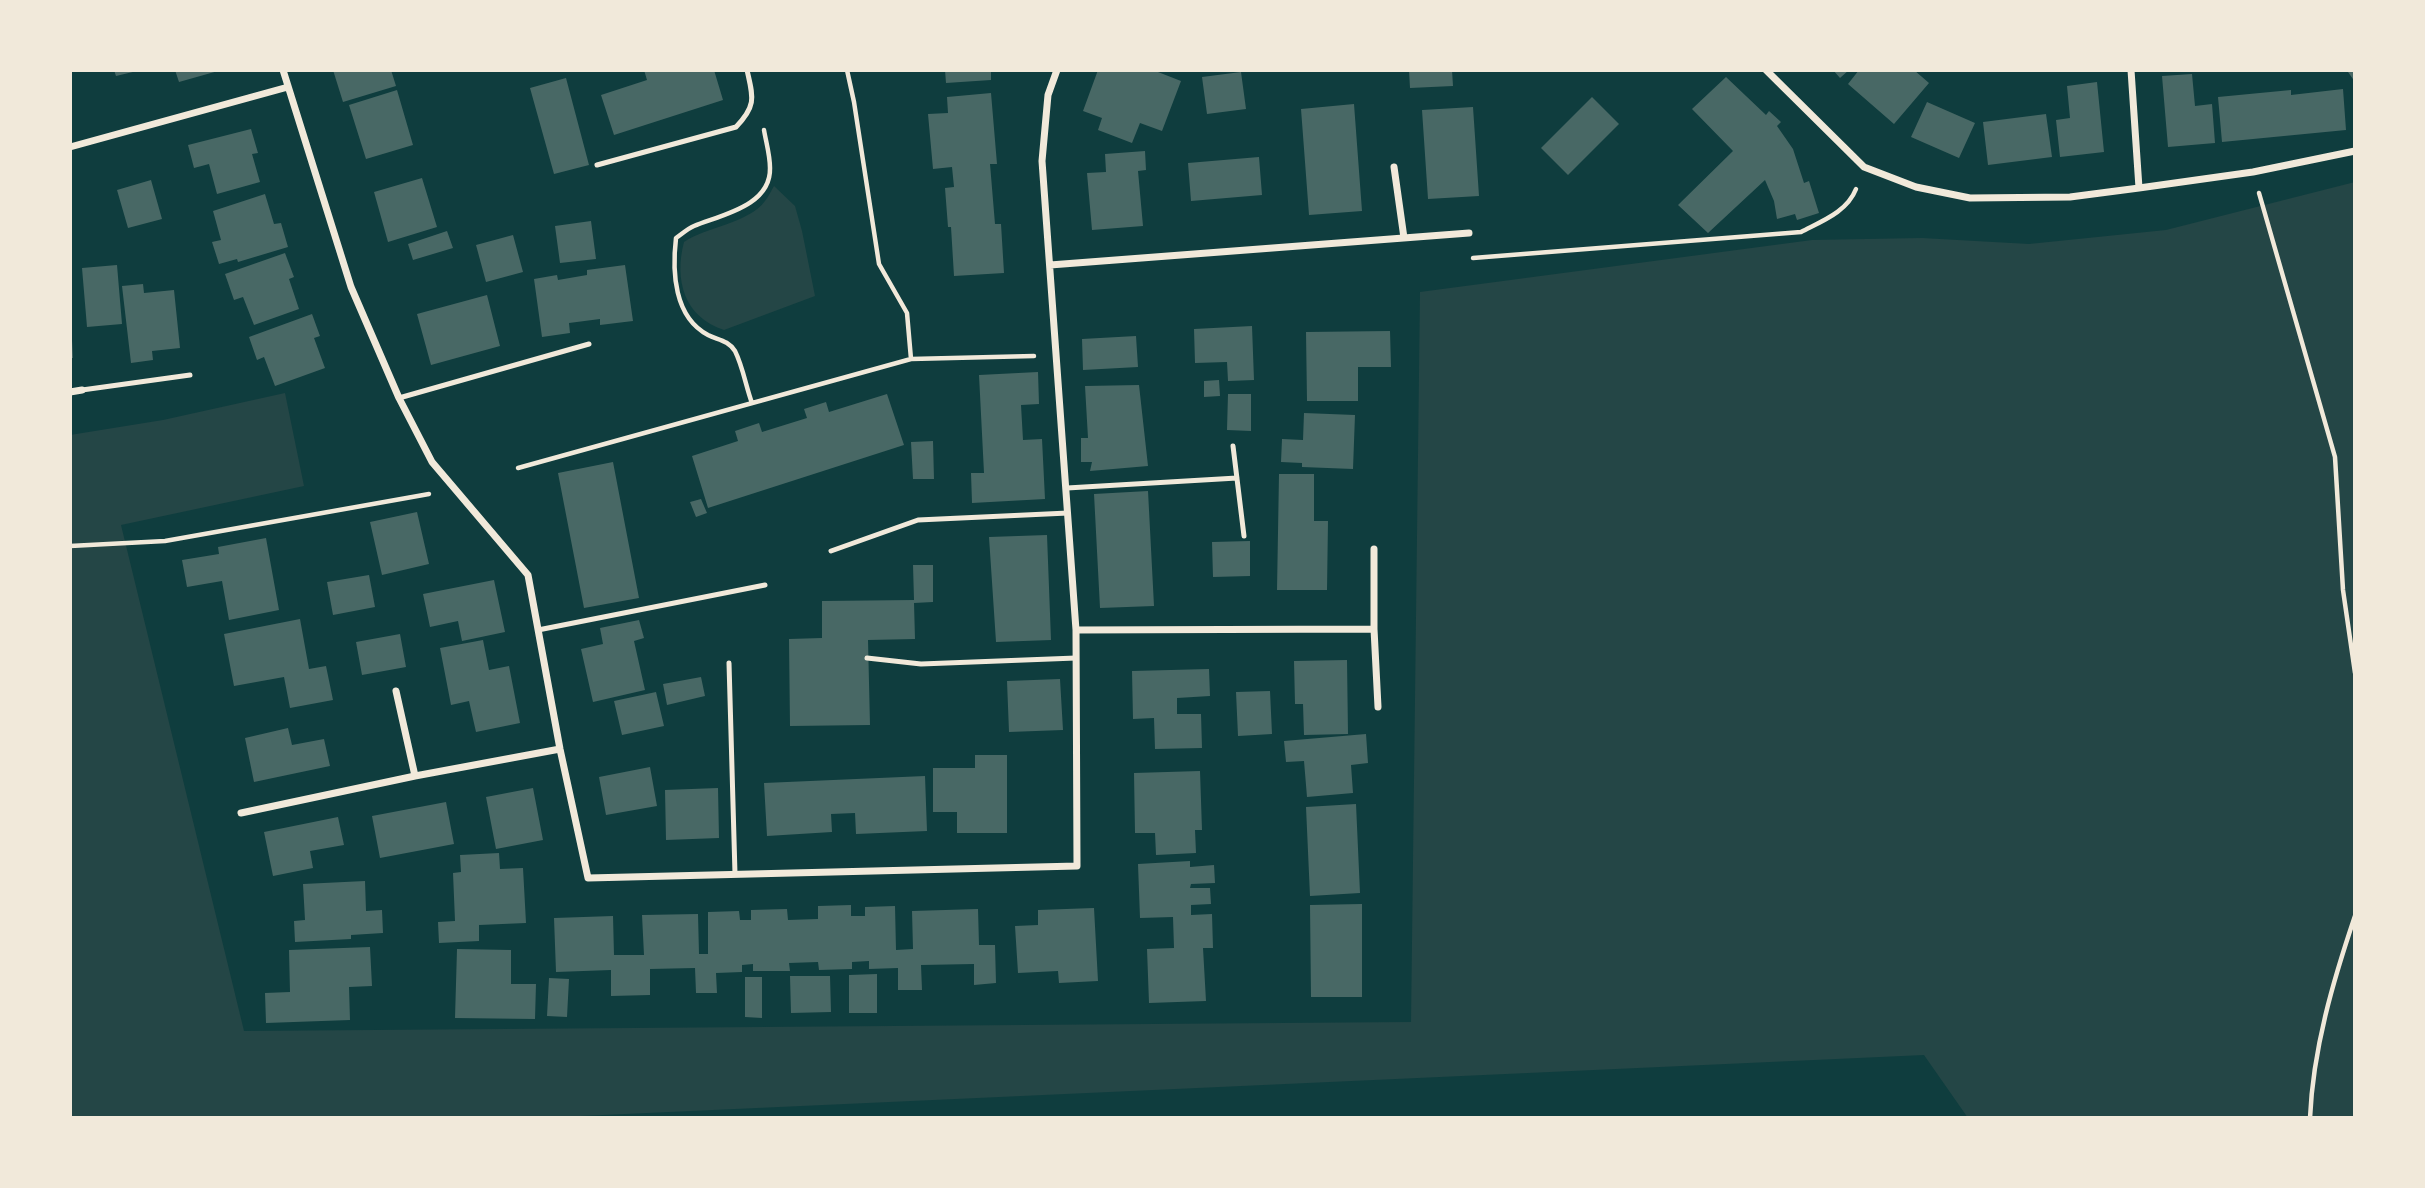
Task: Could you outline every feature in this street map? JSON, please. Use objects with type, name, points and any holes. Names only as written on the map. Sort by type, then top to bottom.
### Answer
[{"type":"street","points":[[284,70],[351,287],[399,398],[432,462],[528,575],[560,749],[588,878],[1077,866],[1076,630],[1042,162],[1048,95],[1057,70]]},
{"type":"street","points":[[1766,70],[1864,167],[1916,187],[1970,198],[2070,197],[2253,172],[2355,150]]},
{"type":"street","points":[[2131,70],[2139,188]]},
{"type":"street","points":[[70,147],[288,87]]},
{"type":"street","points":[[1394,167],[1404,238]]},
{"type":"street","points":[[1050,265],[1469,233]]},
{"type":"street","points":[[70,392],[82,390]]},
{"type":"street","points":[[1374,550],[1378,707]]},
{"type":"street","points":[[1076,630],[1374,629]]},
{"type":"street","points":[[396,691],[415,776]]},
{"type":"street","points":[[241,813],[560,749]]},
{"type":"lane","points":[[597,165],[736,127],[749,114],[753,98],[747,70]]},
{"type":"lane","points":[[399,398],[589,344]]},
{"type":"lane","points":[[82,390],[190,375]]},
{"type":"lane","points":[[1233,446],[1244,536]]},
{"type":"lane","points":[[1066,488],[1237,478]]},
{"type":"lane","points":[[831,551],[918,520],[1068,513]]},
{"type":"lane","points":[[538,630],[765,585]]},
{"type":"lane","points":[[867,658],[921,664],[1076,658]]},
{"type":"lane","points":[[729,663],[735,874]]},
{"type":"path","points":[[847,70],[855,102],[879,264],[906,313],[911,359]]},
{"type":"path","points":[[749,114],[762,122],[771,170],[766,186],[755,200],[723,217],[691,227],[676,238],[674,254],[678,292],[687,320],[708,335],[725,341],[734,351],[752,403]]},
{"type":"path","points":[[1466,258],[1801,232],[1835,215],[1852,198],[1864,167]]},
{"type":"path","points":[[2253,172],[2335,457],[2343,590],[2355,673]]},
{"type":"path","points":[[518,468],[911,359],[1035,356]]},
{"type":"path","points":[[70,546],[165,541],[420,497]]},
{"type":"path","points":[[2310,1118],[2312,1081],[2337,969],[2355,916]]},
{"type":"shaded area","points":[[2355,182],[2355,1118],[1968,1118],[1924,1055],[537,1118],[70,1118],[70,435],[163,420],[285,393],[304,486],[121,525],[244,1031],[1411,1022],[1420,292],[1812,240],[1922,238],[2029,244],[2166,230]]},
{"type":"shaded area","points":[[774,186],[795,206],[815,296],[724,330],[699,316],[685,295],[680,270],[684,242],[749,215],[765,201]]},
{"type":"building","points":[[114,70],[137,70],[137,71],[116,76]]},
{"type":"building","points":[[175,70],[218,70],[218,71],[179,82]]},
{"type":"building","points":[[333,70],[391,70],[396,86],[343,102]]},
{"type":"building","points":[[644,70],[714,70],[723,100],[614,135],[601,95],[647,80]]},
{"type":"building","points":[[945,70],[991,70],[991,80],[946,83]]},
{"type":"building","points":[[1098,70],[1159,70],[1158,72],[1181,81],[1162,131],[1140,123],[1132,143],[1098,130],[1102,118],[1083,111]]},
{"type":"building","points":[[1409,70],[1452,70],[1453,86],[1410,88]]},
{"type":"building","points":[[1833,70],[1849,70],[1840,78]]},
{"type":"building","points":[[1859,70],[1914,70],[1929,83],[1894,124],[1848,84]]},
{"type":"building","points":[[2355,70],[2355,82],[2348,72]]},
{"type":"building","points":[[1241,72],[1246,109],[1207,114],[1202,77]]},
{"type":"building","points":[[2192,74],[2195,106],[2212,104],[2215,143],[2168,147],[2162,76]]},
{"type":"building","points":[[1726,77],[1766,115],[1769,111],[1781,122],[1777,126],[1793,149],[1804,183],[1809,181],[1819,213],[1797,220],[1795,214],[1777,219],[1774,201],[1765,180],[1708,233],[1678,205],[1733,151],[1692,109]]},
{"type":"building","points":[[566,78],[589,165],[554,174],[530,88]]},
{"type":"building","points":[[2097,82],[2104,152],[2060,157],[2056,120],[2070,118],[2067,86]]},
{"type":"building","points":[[2343,89],[2346,130],[2222,142],[2218,97],[2291,90],[2291,95]]},
{"type":"building","points":[[397,90],[413,145],[366,159],[349,105]]},
{"type":"building","points":[[991,93],[997,164],[990,164],[995,224],[1001,224],[1004,273],[954,276],[945,188],[954,187],[952,167],[933,169],[928,114],[948,113],[947,97]]},
{"type":"building","points":[[1592,97],[1619,124],[1568,175],[1541,148]]},
{"type":"building","points":[[1927,102],[1975,123],[1959,158],[1911,137]]},
{"type":"building","points":[[1354,104],[1362,211],[1309,215],[1301,109]]},
{"type":"building","points":[[1473,107],[1479,196],[1428,199],[1422,110]]},
{"type":"building","points":[[2046,114],[2052,157],[1988,165],[1983,122]]},
{"type":"building","points":[[251,129],[258,153],[252,154],[260,182],[217,194],[209,164],[194,168],[188,145]]},
{"type":"building","points":[[1145,151],[1146,170],[1138,171],[1143,226],[1092,230],[1087,173],[1106,172],[1105,154]]},
{"type":"building","points":[[1259,157],[1262,195],[1191,201],[1188,163]]},
{"type":"building","points":[[422,178],[437,227],[388,242],[374,192]]},
{"type":"building","points":[[151,180],[162,219],[128,228],[117,190]]},
{"type":"building","points":[[265,194],[274,224],[281,223],[288,247],[238,262],[237,259],[219,264],[212,242],[221,240],[213,211]]},
{"type":"building","points":[[591,221],[596,259],[560,263],[555,226]]},
{"type":"building","points":[[447,231],[453,248],[413,260],[408,244]]},
{"type":"building","points":[[513,235],[523,272],[486,282],[476,245]]},
{"type":"building","points":[[285,253],[294,277],[289,279],[299,309],[254,325],[243,297],[234,300],[225,274]]},
{"type":"building","points":[[117,265],[122,324],[87,327],[82,268]]},
{"type":"building","points":[[625,265],[633,321],[600,325],[600,319],[569,323],[570,333],[542,337],[534,279],[557,275],[558,280],[587,275],[587,270]]},
{"type":"building","points":[[143,284],[144,293],[174,290],[180,348],[152,351],[153,360],[131,363],[122,286]]},
{"type":"building","points":[[487,295],[500,346],[431,365],[417,314]]},
{"type":"building","points":[[312,314],[320,336],[314,338],[325,368],[275,386],[264,357],[257,360],[249,337]]},
{"type":"building","points":[[1252,326],[1254,380],[1228,381],[1227,362],[1195,363],[1194,329]]},
{"type":"building","points":[[1390,331],[1391,367],[1358,367],[1358,401],[1307,401],[1306,332]]},
{"type":"building","points":[[1136,336],[1138,367],[1083,370],[1082,339]]},
{"type":"building","points":[[72,340],[73,358],[70,358]]},
{"type":"building","points":[[1038,372],[1039,404],[1021,405],[1023,440],[1042,439],[1045,499],[972,503],[971,473],[984,473],[979,375]]},
{"type":"building","points":[[1219,380],[1220,396],[1204,397],[1204,381]]},
{"type":"building","points":[[1139,385],[1148,466],[1090,471],[1092,462],[1081,462],[1081,438],[1088,438],[1085,386]]},
{"type":"building","points":[[887,394],[904,445],[708,508],[692,456],[738,441],[735,431],[759,423],[762,432],[807,418],[804,409],[826,402],[829,412]]},
{"type":"building","points":[[1228,394],[1251,394],[1251,431],[1227,430]]},
{"type":"building","points":[[1304,413],[1355,415],[1353,469],[1302,467],[1302,463],[1281,462],[1282,439],[1303,440]]},
{"type":"building","points":[[933,441],[934,479],[913,479],[911,442]]},
{"type":"building","points":[[613,462],[639,598],[584,608],[558,473]]},
{"type":"building","points":[[1279,474],[1314,474],[1314,521],[1328,521],[1327,590],[1277,590]]},
{"type":"building","points":[[1148,491],[1154,606],[1100,608],[1094,494]]},
{"type":"building","points":[[701,499],[707,513],[696,517],[690,502]]},
{"type":"building","points":[[417,512],[429,564],[382,575],[370,522]]},
{"type":"building","points":[[1047,535],[1051,640],[996,642],[989,537]]},
{"type":"building","points":[[266,538],[279,610],[229,620],[222,581],[187,587],[182,560],[219,554],[218,547]]},
{"type":"building","points":[[1250,541],[1250,576],[1213,577],[1212,542]]},
{"type":"building","points":[[913,565],[933,565],[933,602],[914,603],[915,639],[868,640],[870,725],[790,726],[789,639],[822,638],[822,601],[914,600]]},
{"type":"building","points":[[369,575],[375,607],[333,615],[327,582]]},
{"type":"building","points":[[494,580],[505,632],[462,641],[458,621],[430,627],[423,594]]},
{"type":"building","points":[[300,619],[309,669],[326,666],[333,700],[290,708],[284,677],[234,686],[224,634]]},
{"type":"building","points":[[639,620],[644,638],[634,641],[645,690],[593,702],[581,649],[603,644],[600,628]]},
{"type":"building","points":[[400,634],[406,667],[362,675],[356,642]]},
{"type":"building","points":[[483,640],[489,670],[509,666],[520,723],[476,732],[469,701],[451,705],[440,648]]},
{"type":"building","points":[[1347,660],[1348,734],[1304,735],[1303,704],[1295,704],[1294,661]]},
{"type":"building","points":[[1209,669],[1210,696],[1177,698],[1177,714],[1201,714],[1202,748],[1155,749],[1154,718],[1133,719],[1132,671]]},
{"type":"building","points":[[701,677],[705,696],[667,705],[663,684]]},
{"type":"building","points":[[1060,679],[1063,730],[1009,732],[1007,681]]},
{"type":"building","points":[[1270,691],[1272,734],[1238,736],[1236,692]]},
{"type":"building","points":[[656,692],[664,726],[622,735],[614,701]]},
{"type":"building","points":[[288,728],[292,745],[324,739],[330,766],[254,782],[245,738]]},
{"type":"building","points":[[1366,734],[1368,763],[1351,765],[1353,793],[1307,797],[1304,761],[1286,762],[1284,741]]},
{"type":"building","points":[[975,755],[1007,755],[1007,833],[957,833],[957,812],[933,812],[933,768],[975,768]]},
{"type":"building","points":[[650,767],[657,806],[606,815],[599,777]]},
{"type":"building","points":[[1200,771],[1202,830],[1195,830],[1196,853],[1156,855],[1155,833],[1135,833],[1134,773]]},
{"type":"building","points":[[925,776],[927,831],[856,834],[855,813],[831,814],[832,832],[767,836],[764,783]]},
{"type":"building","points":[[533,788],[543,840],[496,849],[486,797]]},
{"type":"building","points":[[718,788],[719,838],[666,840],[665,790]]},
{"type":"building","points":[[446,802],[454,844],[380,858],[372,816]]},
{"type":"building","points":[[1356,804],[1360,893],[1310,896],[1306,807]]},
{"type":"building","points":[[338,817],[344,845],[310,851],[313,868],[273,876],[264,832]]},
{"type":"building","points":[[499,853],[500,869],[523,868],[526,923],[479,925],[479,941],[439,943],[438,922],[455,921],[453,873],[461,872],[460,855]]},
{"type":"building","points":[[1190,861],[1190,867],[1214,865],[1215,883],[1191,884],[1190,888],[1210,888],[1211,904],[1191,905],[1191,915],[1212,914],[1213,948],[1203,948],[1206,1001],[1149,1003],[1147,949],[1174,948],[1173,917],[1140,918],[1138,864]]},
{"type":"building","points":[[365,881],[366,911],[382,910],[383,933],[351,935],[351,939],[295,942],[294,921],[305,920],[303,884]]},
{"type":"building","points":[[1362,904],[1362,997],[1311,997],[1310,905]]},
{"type":"building","points":[[851,905],[851,916],[865,916],[865,907],[895,906],[896,950],[913,949],[912,911],[978,909],[979,945],[995,945],[996,983],[974,985],[974,964],[921,965],[922,990],[898,990],[898,968],[869,969],[869,961],[852,962],[852,969],[819,970],[818,962],[789,963],[790,971],[753,971],[753,964],[742,965],[742,972],[716,973],[717,993],[696,993],[695,968],[650,969],[650,995],[611,996],[611,970],[556,972],[554,918],[613,916],[614,955],[644,955],[642,915],[698,914],[699,954],[708,954],[708,912],[739,911],[740,920],[751,920],[751,910],[787,909],[788,920],[818,919],[818,906]]},
{"type":"building","points":[[1094,908],[1098,981],[1059,983],[1058,971],[1018,973],[1015,926],[1038,925],[1038,910]]},
{"type":"building","points":[[370,947],[372,986],[349,987],[350,1020],[266,1023],[265,993],[290,992],[289,950]]},
{"type":"building","points":[[457,949],[511,950],[511,984],[536,984],[535,1019],[455,1018]]},
{"type":"building","points":[[877,974],[877,1013],[849,1013],[849,975]]},
{"type":"building","points":[[790,976],[830,976],[831,1012],[791,1013]]},
{"type":"building","points":[[745,977],[762,977],[762,1018],[745,1017]]},
{"type":"building","points":[[549,978],[569,979],[567,1017],[547,1016]]}]
